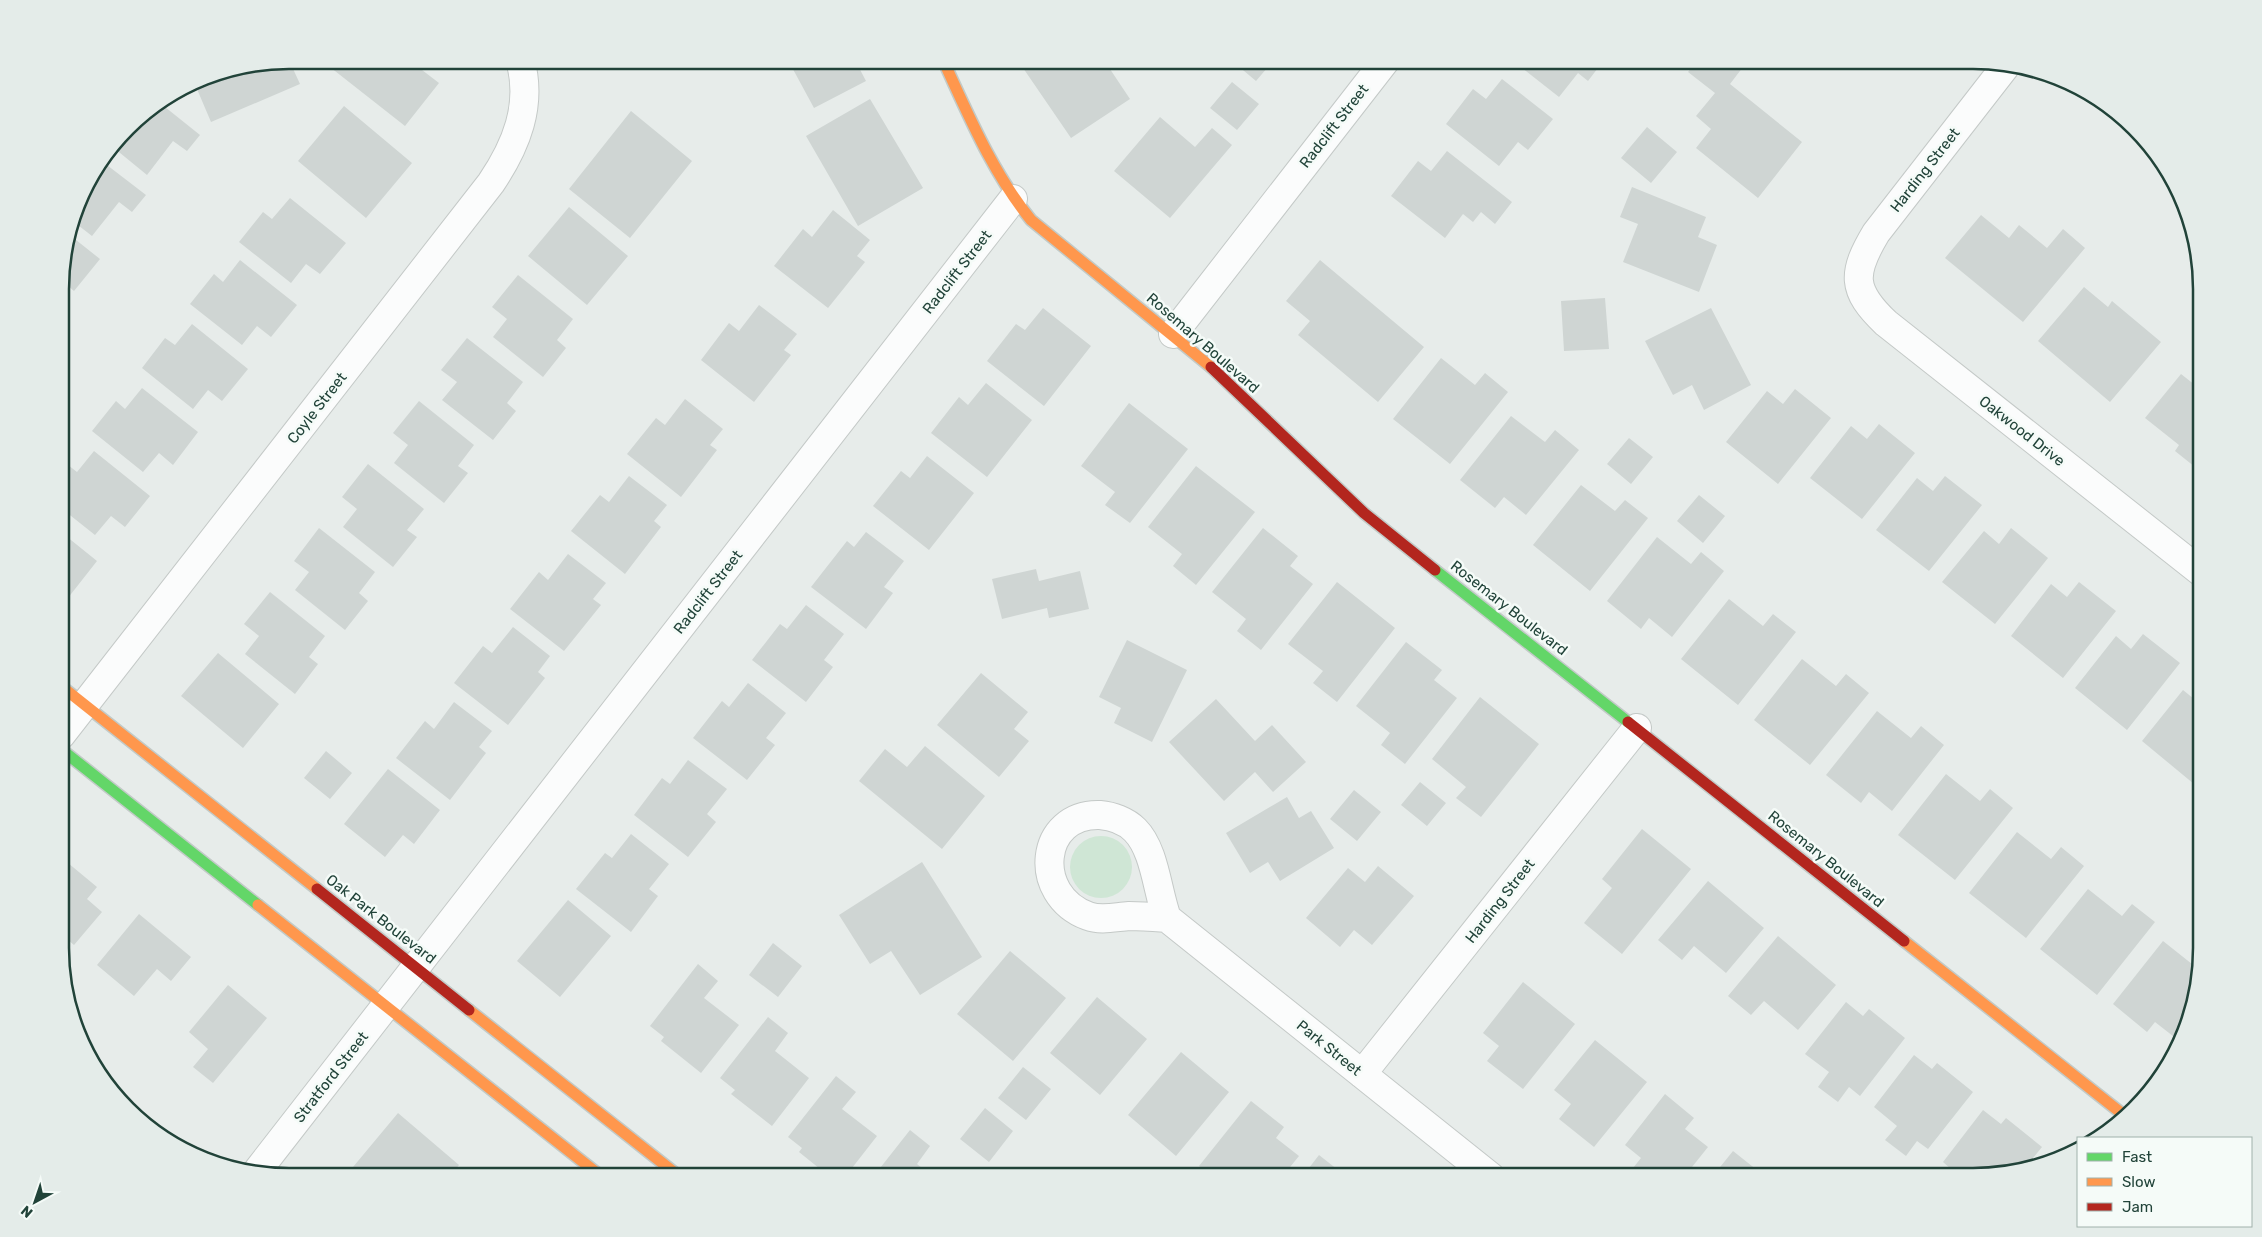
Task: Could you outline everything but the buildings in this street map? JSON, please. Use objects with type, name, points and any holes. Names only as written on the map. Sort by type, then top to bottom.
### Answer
[{"type":"street","name":"Coyle Street","points":[[69,726],[491,183],[515,143],[522,120],[525,91],[521,69]]},
{"type":"street","name":"Rosemary Boulevard","points":[[947,69],[998,177],[1031,220],[1223,377],[1327,480],[1364,513],[2121,1112]]},
{"type":"street","name":"Radclift Street","points":[[1172,334],[1379,69]]},
{"type":"street","name":"Harding Street","points":[[1858,279],[1864,253],[1876,233],[2002,71]]},
{"type":"street","name":"Radclift Street","points":[[410,975],[1014,199]]},
{"type":"street","name":"Oakwood Drive","points":[[1858,279],[1869,307],[1886,323],[2193,566]]},
{"type":"street","name":"Oak Park Boulevard","points":[[69,692],[410,975],[668,1168]]},
{"type":"street","name":"Harding Street","points":[[1362,1074],[1637,728]]},
{"type":"street","points":[[69,756],[591,1168]]},
{"type":"street","points":[[1096,815],[1115,818],[1134,828],[1150,854],[1160,898],[1167,918],[1142,916],[1100,919],[1087,916],[1063,900],[1049,875],[1049,859],[1052,846],[1058,834],[1080,818],[1096,815]]},
{"type":"street","name":"Park Street","points":[[1167,918],[1480,1168]]},
{"type":"street","name":"Stratford Street","points":[[261,1166],[410,975]]},
{"type":"green space","points":[[1095,836],[1107,836],[1123,845],[1130,855],[1132,867],[1130,879],[1123,889],[1107,898],[1095,898],[1084,893],[1075,884],[1070,873],[1070,861],[1075,850],[1084,841]]},
{"type":"traffic: fast","points":[[1435,570],[1628,722]]},
{"type":"traffic: fast","points":[[69,756],[258,905]]},
{"type":"traffic: slow","points":[[947,69],[972,123],[1004,183],[1031,220],[1211,367]]},
{"type":"traffic: slow","points":[[69,692],[317,889]]},
{"type":"traffic: slow","points":[[258,905],[591,1168]]},
{"type":"traffic: slow","points":[[1904,941],[2120,1112]]},
{"type":"traffic: slow","points":[[469,1010],[669,1168]]},
{"type":"traffic: jam","points":[[1211,367],[1364,513],[1435,570]]},
{"type":"traffic: jam","points":[[1628,722],[1904,941]]},
{"type":"traffic: jam","points":[[317,889],[469,1010]]}]
